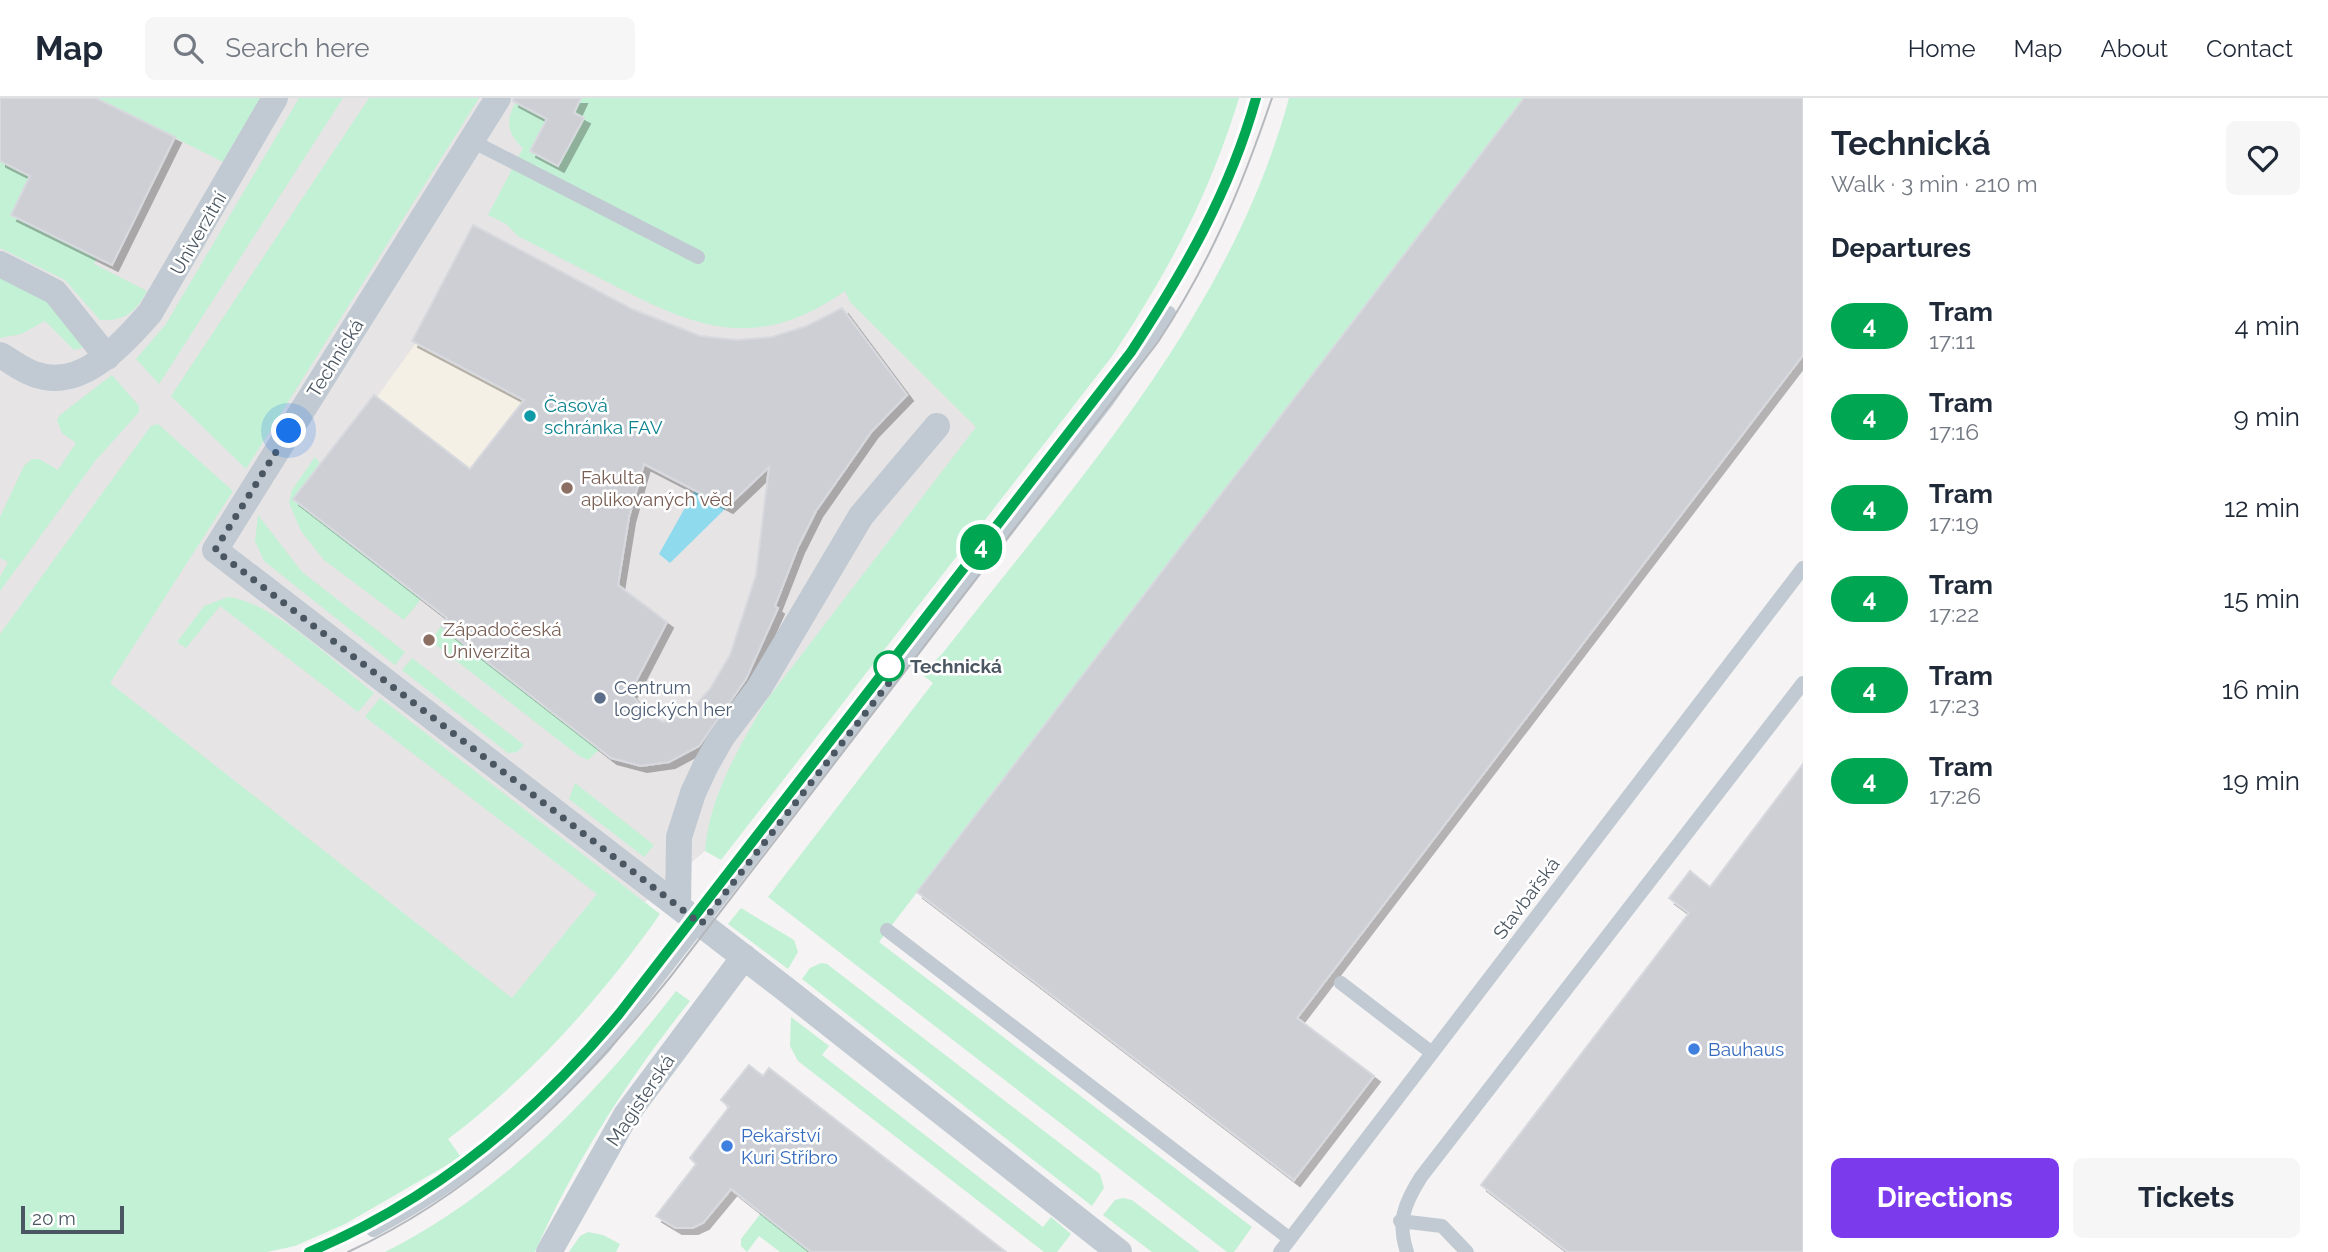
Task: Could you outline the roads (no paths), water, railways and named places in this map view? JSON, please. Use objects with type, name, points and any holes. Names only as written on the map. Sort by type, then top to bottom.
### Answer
[{"type":"street","name":"Univerzitní","points":[[0,355],[35,375],[68,377],[107,357],[150,313],[275,98]]},
{"type":"street","name":"Technická","points":[[498,98],[215,550],[744,957],[1119,1252]]},
{"type":"street","points":[[0,264],[55,292],[107,357]]},
{"type":"street","points":[[678,906],[678,837],[692,793],[706,765],[722,737],[759,688],[861,516],[937,426]]},
{"type":"street","name":"Magisterská","points":[[549,1252],[626,1115],[744,957]]},
{"type":"lane","points":[[472,141],[698,257]]},
{"type":"lane","points":[[373,1230],[442,1191],[525,1128],[604,1047],[1098,412],[1169,313]]},
{"type":"lane","name":"Stavbařská","points":[[1280,1252],[1803,568]]},
{"type":"lane","points":[[1407,1252],[1400,1221],[1407,1199],[1421,1177],[1803,683]]},
{"type":"lane","points":[[887,930],[1290,1238]]},
{"type":"lane","points":[[1341,984],[1432,1053]]},
{"type":"lane","points":[[1400,1221],[1442,1226],[1467,1252]]},
{"type":"water","points":[[695,490],[727,507],[670,563],[659,554]]},
{"type":"tram line","points":[[309,1252],[357,1230],[403,1204],[446,1176],[487,1144],[563,1074],[633,996],[1131,352],[1204,230],[1233,166],[1256,98]]},
{"type":"tram line","name":"4","points":[[309,1252],[383,1216],[479,1154],[545,1094],[619,1014],[1131,352],[1183,271],[1212,217],[1228,182],[1256,98]]},
{"type":"tram line","points":[[348,1252],[442,1199],[526,1133],[601,1058],[671,976],[1158,342],[1194,282],[1223,224],[1249,163],[1272,98]]},
{"type":"place","name":"Časová schránka FAV","points":[[530,416]]},
{"type":"place","name":"Fakulta aplikovaných věd","points":[[567,488]]},
{"type":"place","name":"Západočeská Univerzita","points":[[429,640]]},
{"type":"place","name":"Technická","points":[[889,666]]},
{"type":"place","name":"Centrum logických her","points":[[600,698]]},
{"type":"place","name":"Bauhaus","points":[[1694,1049]]},
{"type":"place","name":"Pekařství Kuri Stříbro","points":[[727,1146]]}]
